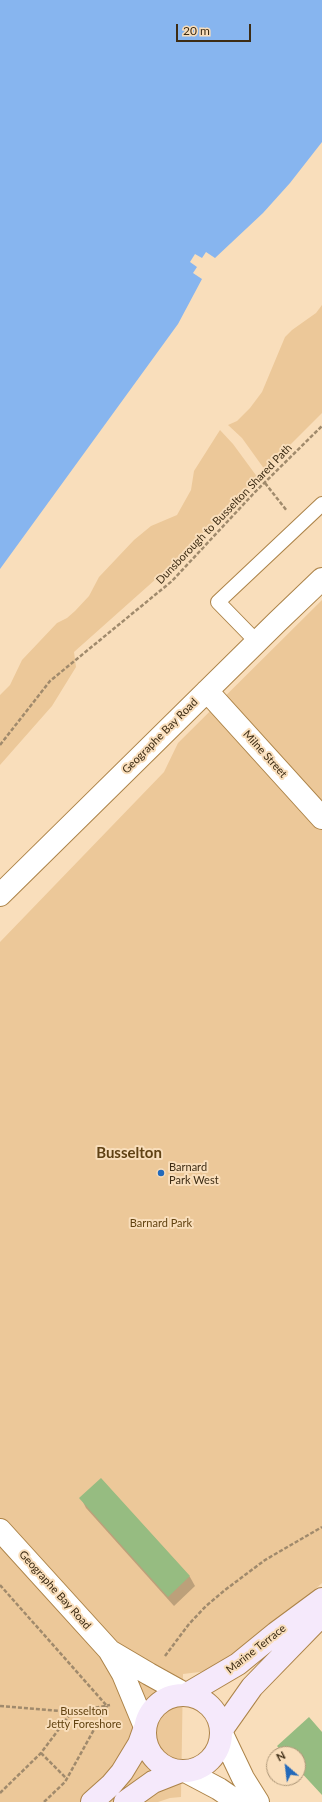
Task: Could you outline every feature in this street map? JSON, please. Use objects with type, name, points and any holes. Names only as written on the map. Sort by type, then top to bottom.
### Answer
[{"type":"street","name":"Geographe Bay Road","points":[[0,895],[322,579]]},
{"type":"street","name":"Milne Street","points":[[207,691],[322,818]]},
{"type":"street","name":"Geographe Bay Road","points":[[0,1530],[109,1650],[132,1693],[144,1729]]},
{"type":"street","name":"Marine Terrace","points":[[186,1694],[238,1664],[276,1633],[322,1599]]},
{"type":"street","name":"Marine Terrace","points":[[222,1732],[252,1687],[322,1615]]},
{"type":"street","name":"Geographe Bay Road","points":[[109,1650],[152,1676],[186,1694]]},
{"type":"street","points":[[92,1802],[111,1785],[122,1772],[135,1750],[148,1716],[154,1706],[163,1699],[174,1695],[186,1694],[198,1697],[215,1710],[220,1720],[222,1732],[243,1778],[258,1802]]},
{"type":"street","points":[[144,1729],[145,1742],[150,1754],[158,1763],[169,1769],[183,1771],[220,1789],[238,1802]]},
{"type":"street","points":[[125,1802],[153,1782],[183,1771],[196,1769],[206,1763],[214,1755],[219,1745],[222,1732]]},
{"type":"lane","points":[[257,642],[218,602],[322,504]]},
{"type":"path","name":"Dunsborough to Busselton Shared Path","points":[[0,745],[50,681],[172,581],[265,483],[322,426]]},
{"type":"path","points":[[265,483],[299,525]]},
{"type":"path","points":[[152,1676],[169,1649],[206,1606],[265,1560],[322,1527]]},
{"type":"path","points":[[0,1585],[107,1706]]},
{"type":"path","points":[[0,1706],[72,1712],[107,1706],[132,1693]]},
{"type":"path","points":[[44,1802],[67,1779],[107,1706]]},
{"type":"path","points":[[0,1793],[41,1753],[72,1712]]},
{"type":"path","points":[[41,1753],[67,1779]]},
{"type":"green space","points":[[322,305],[322,413],[265,470],[242,438],[228,425],[237,421],[250,408],[262,392],[285,337],[292,330],[316,313]]},
{"type":"green space","points":[[220,430],[233,444],[258,478],[175,562],[74,652],[76,667],[52,706],[0,765],[0,695],[10,685],[22,660],[57,623],[67,618],[89,596],[99,577],[134,540],[151,526],[177,515],[191,490],[194,471]]},
{"type":"green space","name":"Barnard Park","points":[[322,600],[322,1583],[251,1648],[208,1671],[183,1674],[181,1797],[170,1798],[158,1802],[0,1802],[0,942],[164,772],[178,743]]},
{"type":"water","points":[[0,0],[322,0],[322,142],[290,183],[263,213],[215,258],[206,252],[202,258],[195,254],[190,262],[197,267],[193,273],[202,279],[178,324],[0,569]]},
{"type":"building","points":[[101,1478],[190,1576],[168,1597],[79,1498]]},
{"type":"building","points":[[309,1717],[322,1732],[322,1795],[306,1778],[306,1746],[277,1746]]},
{"type":"place","name":"Barnard Park West","points":[[161,1173]]},
{"type":"district","name":"Busselton","points":[[129,1153]]},
{"type":"park label","name":"Busselton Jetty Foreshore","points":[[84,1717]]}]
